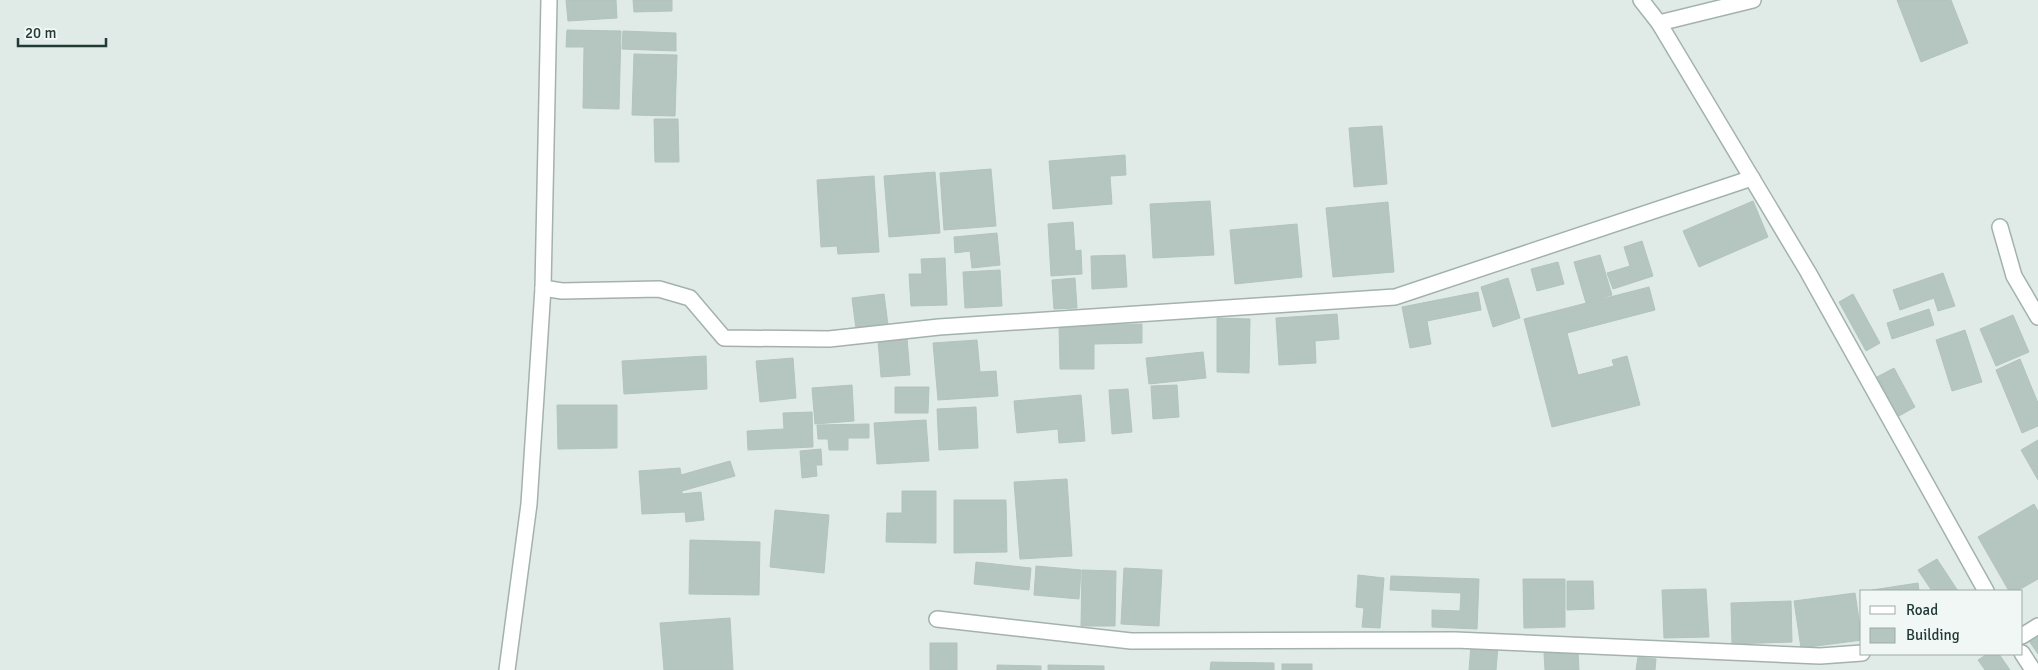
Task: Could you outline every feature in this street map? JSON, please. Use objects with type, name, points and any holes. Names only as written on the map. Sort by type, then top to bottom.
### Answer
[{"type":"street","points":[[507,670],[529,504],[543,288],[549,0]]},
{"type":"street","points":[[1641,0],[1659,23],[1808,272],[1985,590]]},
{"type":"street","points":[[1659,23],[1752,0]]},
{"type":"street","points":[[543,288],[562,292],[658,289],[690,298],[724,338],[830,339],[939,328],[1395,297],[1752,178]]},
{"type":"street","points":[[2000,227],[2014,276],[2038,317]]},
{"type":"street","points":[[936,619],[1131,641],[1455,640],[1820,656],[1860,653]]},
{"type":"street","points":[[2023,635],[2038,626]]},
{"type":"street","points":[[2023,655],[2033,670]]},
{"type":"building","points":[[566,0],[616,0],[617,18],[568,21]]},
{"type":"building","points":[[633,0],[672,0],[672,11],[634,12]]},
{"type":"building","points":[[1897,0],[1951,0],[1968,43],[1921,62]]},
{"type":"building","points":[[567,30],[621,31],[619,109],[583,108],[584,47],[566,47]]},
{"type":"building","points":[[623,31],[676,33],[676,51],[622,49]]},
{"type":"building","points":[[634,54],[677,55],[675,116],[632,115]]},
{"type":"building","points":[[654,119],[678,119],[679,162],[655,162]]},
{"type":"building","points":[[1382,126],[1387,184],[1354,187],[1349,128]]},
{"type":"building","points":[[1125,155],[1126,175],[1110,176],[1112,204],[1053,209],[1049,161]]},
{"type":"building","points":[[991,169],[996,226],[944,230],[940,173]]},
{"type":"building","points":[[935,172],[940,233],[889,237],[884,176]]},
{"type":"building","points":[[874,176],[879,252],[838,254],[837,246],[821,247],[817,180]]},
{"type":"building","points":[[1210,201],[1214,255],[1153,258],[1150,204]]},
{"type":"building","points":[[1753,201],[1768,237],[1699,267],[1683,231]]},
{"type":"building","points":[[1388,202],[1394,272],[1333,277],[1326,208]]},
{"type":"building","points":[[1073,222],[1075,251],[1081,250],[1082,274],[1051,276],[1048,224]]},
{"type":"building","points":[[1297,224],[1302,277],[1235,284],[1230,230]]},
{"type":"building","points":[[997,233],[1000,265],[972,268],[970,251],[955,253],[954,237]]},
{"type":"building","points":[[1642,241],[1653,276],[1613,289],[1607,273],[1630,266],[1624,247]]},
{"type":"building","points":[[1125,255],[1127,287],[1092,289],[1091,256]]},
{"type":"building","points":[[1600,255],[1612,295],[1586,303],[1574,262]]},
{"type":"building","points":[[945,258],[947,305],[911,306],[909,274],[922,274],[921,259]]},
{"type":"building","points":[[1558,262],[1564,284],[1537,291],[1531,269]]},
{"type":"building","points":[[1000,270],[1002,306],[965,308],[963,272]]},
{"type":"building","points":[[1943,273],[1955,306],[1938,311],[1934,298],[1900,310],[1893,290]]},
{"type":"building","points":[[1075,278],[1077,308],[1054,309],[1052,280]]},
{"type":"building","points":[[1508,278],[1520,318],[1493,327],[1481,287]]},
{"type":"building","points":[[1649,287],[1655,310],[1567,333],[1578,375],[1614,366],[1612,360],[1627,356],[1640,405],[1552,427],[1524,319]]},
{"type":"building","points":[[1478,292],[1481,310],[1427,321],[1431,344],[1410,348],[1402,307]]},
{"type":"building","points":[[884,294],[888,325],[856,329],[852,298]]},
{"type":"building","points":[[1853,294],[1880,343],[1866,351],[1839,302]]},
{"type":"building","points":[[1929,309],[1934,325],[1892,339],[1887,323]]},
{"type":"building","points":[[1337,314],[1339,339],[1315,341],[1316,363],[1279,365],[1276,318]]},
{"type":"building","points":[[2013,315],[2029,352],[1996,366],[1980,329]]},
{"type":"building","points":[[1217,318],[1250,319],[1249,373],[1217,372]]},
{"type":"building","points":[[1142,324],[1142,343],[1094,344],[1094,369],[1060,369],[1059,325]]},
{"type":"building","points":[[1965,330],[1982,382],[1952,391],[1936,340]]},
{"type":"building","points":[[907,338],[910,375],[881,377],[878,340]]},
{"type":"building","points":[[977,340],[980,372],[996,371],[998,396],[938,400],[933,343]]},
{"type":"building","points":[[1203,352],[1206,378],[1149,384],[1146,358]]},
{"type":"building","points":[[706,356],[707,389],[624,394],[622,361]]},
{"type":"building","points":[[793,358],[796,398],[760,402],[756,361]]},
{"type":"building","points":[[2020,359],[2038,403],[2038,426],[2022,433],[1996,370]]},
{"type":"building","points":[[1894,368],[1915,407],[1899,416],[1877,377]]},
{"type":"building","points":[[852,385],[854,421],[815,424],[812,388]]},
{"type":"building","points":[[1177,385],[1179,417],[1153,419],[1151,386]]},
{"type":"building","points":[[895,387],[929,387],[928,413],[895,413]]},
{"type":"building","points":[[1128,389],[1132,432],[1112,434],[1109,390]]},
{"type":"building","points":[[1081,395],[1085,441],[1059,443],[1058,429],[1017,433],[1014,401]]},
{"type":"building","points":[[557,405],[617,405],[617,448],[558,449]]},
{"type":"building","points":[[976,407],[978,448],[939,450],[937,409]]},
{"type":"building","points":[[812,412],[813,447],[748,450],[747,431],[784,429],[783,413]]},
{"type":"building","points":[[926,420],[929,461],[877,464],[874,423]]},
{"type":"building","points":[[869,424],[869,438],[848,438],[848,450],[829,450],[828,439],[818,439],[817,425]]},
{"type":"building","points":[[2038,440],[2038,480],[2021,450]]},
{"type":"building","points":[[821,449],[822,465],[816,465],[817,476],[802,478],[800,451]]},
{"type":"building","points":[[730,461],[735,476],[682,491],[682,494],[701,492],[704,520],[686,522],[685,512],[642,514],[639,471],[680,468],[681,475]]},
{"type":"building","points":[[1067,479],[1072,556],[1020,559],[1014,482]]},
{"type":"building","points":[[902,491],[936,491],[936,543],[886,542],[887,513],[902,513]]},
{"type":"building","points":[[954,500],[1006,500],[1007,552],[954,553]]},
{"type":"building","points":[[2034,504],[2038,511],[2038,579],[2019,590],[2008,590],[1978,537]]},
{"type":"building","points":[[775,510],[829,515],[824,573],[770,567]]},
{"type":"building","points":[[690,540],[760,542],[759,595],[689,594]]},
{"type":"building","points":[[1937,559],[1957,590],[1931,590],[1918,570]]},
{"type":"building","points":[[976,562],[1031,568],[1029,590],[974,584]]},
{"type":"building","points":[[1036,566],[1081,570],[1079,599],[1034,595]]},
{"type":"building","points":[[1124,568],[1162,570],[1159,626],[1121,624]]},
{"type":"building","points":[[1082,570],[1116,571],[1115,626],[1081,626]]},
{"type":"building","points":[[1358,575],[1384,578],[1380,628],[1362,627],[1364,608],[1356,607]]},
{"type":"building","points":[[1391,576],[1479,579],[1477,629],[1432,627],[1432,610],[1460,611],[1461,593],[1390,590]]},
{"type":"building","points":[[1523,579],[1565,579],[1565,627],[1524,628]]},
{"type":"building","points":[[1567,581],[1593,581],[1594,609],[1567,610]]},
{"type":"building","points":[[1918,583],[1919,590],[1872,590]]},
{"type":"building","points":[[1706,589],[1709,637],[1664,638],[1662,590]]},
{"type":"building","points":[[1855,593],[1860,640],[1801,648],[1794,601]]},
{"type":"building","points":[[1791,601],[1792,642],[1732,644],[1731,603]]},
{"type":"building","points":[[730,618],[733,670],[664,670],[660,623]]},
{"type":"building","points":[[2038,635],[2038,654],[2029,641]]},
{"type":"building","points":[[930,643],[957,643],[957,670],[930,670]]},
{"type":"building","points":[[1471,645],[1498,647],[1496,670],[1469,670]]},
{"type":"building","points":[[1578,651],[1579,670],[1545,670],[1544,653]]},
{"type":"building","points":[[1986,655],[2000,655],[2010,670],[1985,670],[1978,660]]},
{"type":"building","points":[[1638,657],[1656,659],[1655,670],[1636,670]]},
{"type":"building","points":[[1211,662],[1274,663],[1274,670],[1210,670]]},
{"type":"building","points":[[1282,664],[1312,664],[1312,670],[1282,670]]},
{"type":"building","points":[[997,665],[1041,666],[1041,670],[997,670]]},
{"type":"building","points":[[1048,665],[1104,666],[1104,670],[1048,670]]}]
